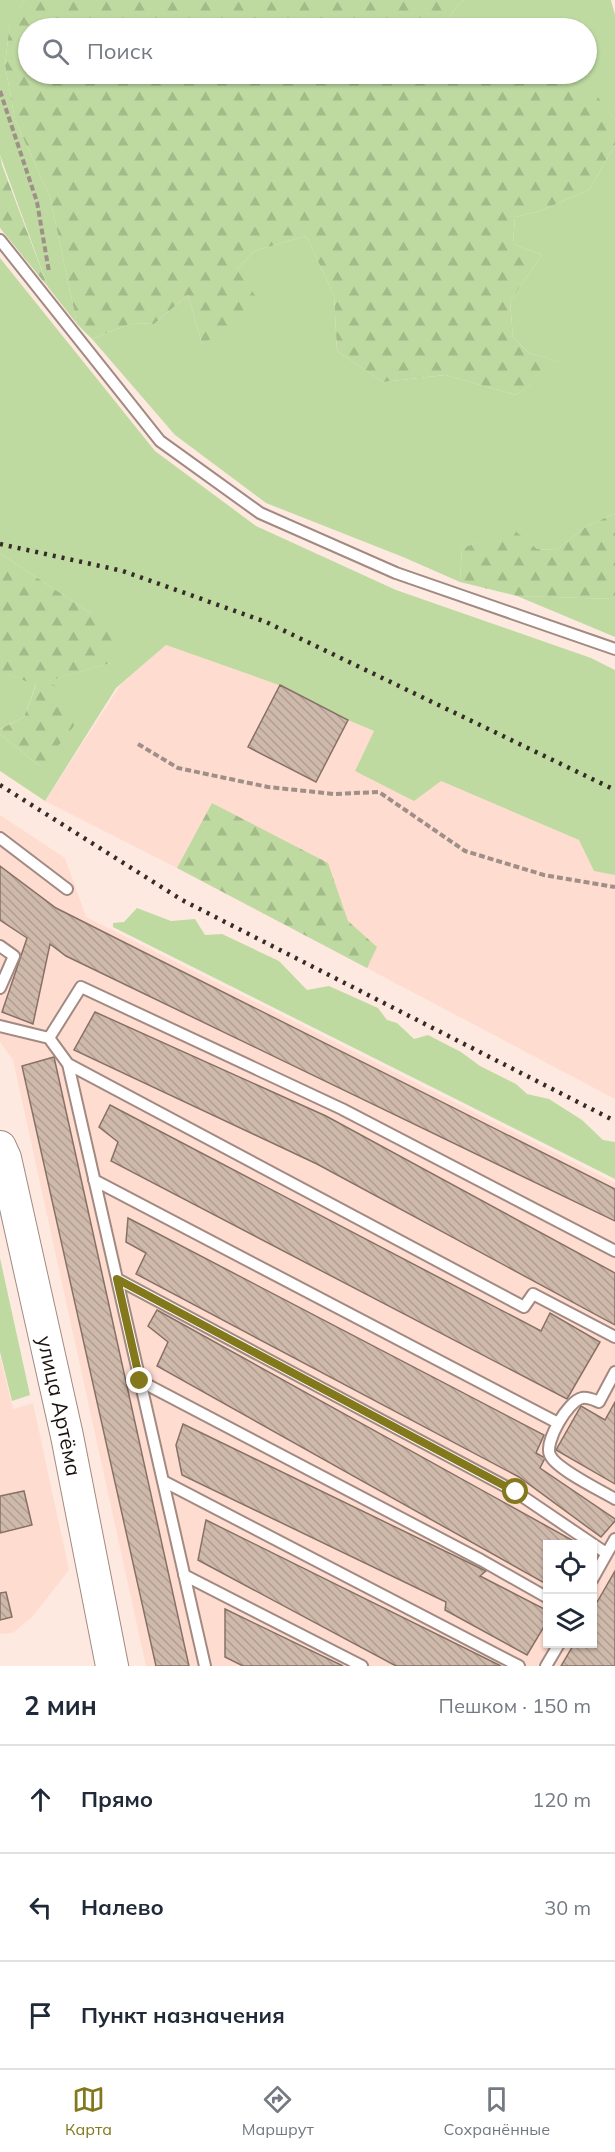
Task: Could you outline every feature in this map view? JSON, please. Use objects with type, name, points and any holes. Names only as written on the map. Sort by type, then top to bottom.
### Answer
[{"type":"street","name":"улица Артёма","points":[[0,1147],[7,1169],[67,1436],[112,1666]]},
{"type":"lane","points":[[0,240],[160,441],[260,513],[396,573],[615,650]]},
{"type":"lane","points":[[0,838],[67,889]]},
{"type":"lane","points":[[0,946],[14,956],[0,988]]},
{"type":"lane","points":[[49,1038],[81,987],[342,1109],[615,1251]]},
{"type":"lane","points":[[0,1026],[49,1038],[68,1064],[205,1666]]},
{"type":"lane","points":[[68,1064],[524,1307],[533,1294],[615,1337]]},
{"type":"lane","points":[[94,1180],[558,1423]]},
{"type":"lane","points":[[117,1279],[516,1492],[606,1553]]},
{"type":"lane","points":[[615,1372],[599,1402],[583,1397],[576,1400],[558,1423],[548,1444],[549,1454],[555,1464],[615,1499]]},
{"type":"lane","points":[[140,1381],[481,1560],[543,1595]]},
{"type":"lane","points":[[163,1481],[519,1666]]},
{"type":"lane","points":[[597,1570],[615,1539]]},
{"type":"lane","points":[[184,1575],[362,1666]]},
{"type":"lane","points":[[546,1666],[557,1648]]},
{"type":"path","points":[[0,91],[38,202],[54,307]]},
{"type":"path","points":[[138,744],[178,768],[268,787],[334,795],[380,792],[465,851],[544,874],[615,887]]},
{"type":"shaded area","points":[[166,645],[279,685],[374,731],[441,781],[579,840],[615,778],[615,1099],[45,801],[121,684]]},
{"type":"shaded area","points":[[0,815],[65,858],[86,917],[615,1183],[615,1666],[146,1666],[13,1060],[0,1042]]},
{"type":"shaded area","points":[[0,1356],[13,1409],[33,1403],[69,1570],[33,1616],[13,1633],[0,1634]]},
{"type":"green space","points":[[0,0],[25,0],[10,23],[5,65],[15,120],[50,197],[77,324],[48,287],[0,155]]},
{"type":"green space","points":[[25,0],[464,0],[449,18],[18,18],[18,84],[568,84],[595,93],[615,120],[615,145],[589,190],[540,211],[515,217],[513,244],[542,255],[510,301],[513,337],[529,353],[564,363],[516,395],[445,375],[383,382],[337,351],[334,295],[306,236],[254,251],[237,270],[264,308],[202,344],[188,295],[154,324],[132,323],[92,339],[77,324],[50,197],[15,120],[5,65],[10,22]]},
{"type":"green space","points":[[464,0],[611,0],[615,15],[615,120],[594,93],[568,84],[597,84],[597,18],[449,18]]},
{"type":"green space","points":[[615,145],[615,513],[584,528],[556,550],[537,549],[514,531],[462,548],[460,582],[266,503],[175,435],[92,339],[132,323],[154,324],[188,295],[202,344],[237,270],[254,251],[306,236],[334,295],[337,351],[383,382],[445,375],[516,395],[563,363],[529,353],[513,337],[510,301],[542,255],[513,244],[515,217],[540,211],[589,190]]},
{"type":"green space","points":[[0,155],[2,165],[48,287],[0,228]]},
{"type":"green space","points":[[0,258],[155,451],[256,526],[396,590],[591,658],[615,670],[615,875],[594,871],[579,840],[441,781],[414,801],[355,771],[374,731],[279,685],[166,645],[116,688],[45,801],[0,771],[0,734],[41,767],[44,682],[111,663],[92,614],[0,553]]},
{"type":"green space","points":[[615,513],[615,599],[517,596],[460,582],[462,548],[514,530],[537,549],[556,550],[584,528]]},
{"type":"green space","points":[[0,553],[92,614],[121,640],[111,663],[45,682],[66,689],[74,726],[41,767],[0,734],[0,729],[24,717],[36,685],[7,674],[0,674]]},
{"type":"green space","points":[[517,596],[615,599],[615,637]]},
{"type":"green space","points":[[0,674],[7,674],[36,684],[24,717],[0,729]]},
{"type":"green space","points":[[212,803],[328,863],[348,921],[377,947],[367,968],[177,868]]},
{"type":"green space","points":[[137,908],[171,921],[195,919],[205,935],[222,934],[279,961],[307,990],[329,986],[378,1008],[387,1020],[397,1023],[414,1039],[428,1035],[516,1084],[527,1094],[549,1099],[582,1120],[603,1140],[615,1142],[615,1179],[113,927],[113,923],[124,922]]},
{"type":"green space","points":[[0,1258],[30,1395],[12,1401],[0,1352]]},
{"type":"building","points":[[280,685],[348,720],[316,782],[248,747]]},
{"type":"building","points":[[0,866],[56,908],[615,1189],[615,1221],[66,956],[50,944],[33,1024],[2,1012],[27,938],[0,920]]},
{"type":"building","points":[[95,1012],[326,1116],[615,1273],[615,1325],[317,1164],[74,1050]]},
{"type":"building","points":[[54,1057],[189,1666],[156,1666],[22,1066]]},
{"type":"building","points":[[110,1105],[541,1331],[550,1313],[600,1342],[567,1399],[111,1161],[118,1142],[99,1127]]},
{"type":"building","points":[[128,1218],[544,1435],[536,1453],[545,1458],[540,1468],[615,1521],[601,1537],[519,1477],[136,1274],[146,1253],[126,1242]]},
{"type":"building","points":[[157,1310],[572,1540],[543,1540],[543,1582],[157,1366],[168,1342],[148,1326]]},
{"type":"building","points":[[615,1402],[615,1484],[556,1450],[581,1406],[605,1420]]},
{"type":"building","points":[[183,1424],[486,1571],[480,1576],[543,1608],[543,1628],[527,1655],[445,1610],[446,1602],[182,1475],[176,1445]]},
{"type":"building","points":[[24,1491],[32,1525],[0,1533],[0,1496]]},
{"type":"building","points":[[206,1520],[501,1666],[396,1666],[198,1560]]},
{"type":"building","points":[[615,1571],[615,1666],[561,1666],[572,1648],[597,1648],[597,1602]]},
{"type":"building","points":[[6,1592],[12,1617],[0,1620],[0,1593]]},
{"type":"building","points":[[225,1609],[343,1666],[243,1666],[225,1657]]},
{"type":"railway","points":[[0,544],[123,571],[266,622],[615,790]]},
{"type":"railway","points":[[0,785],[182,900],[615,1121]]},
{"type":"route","points":[[140,1381],[117,1279],[516,1492]]}]
